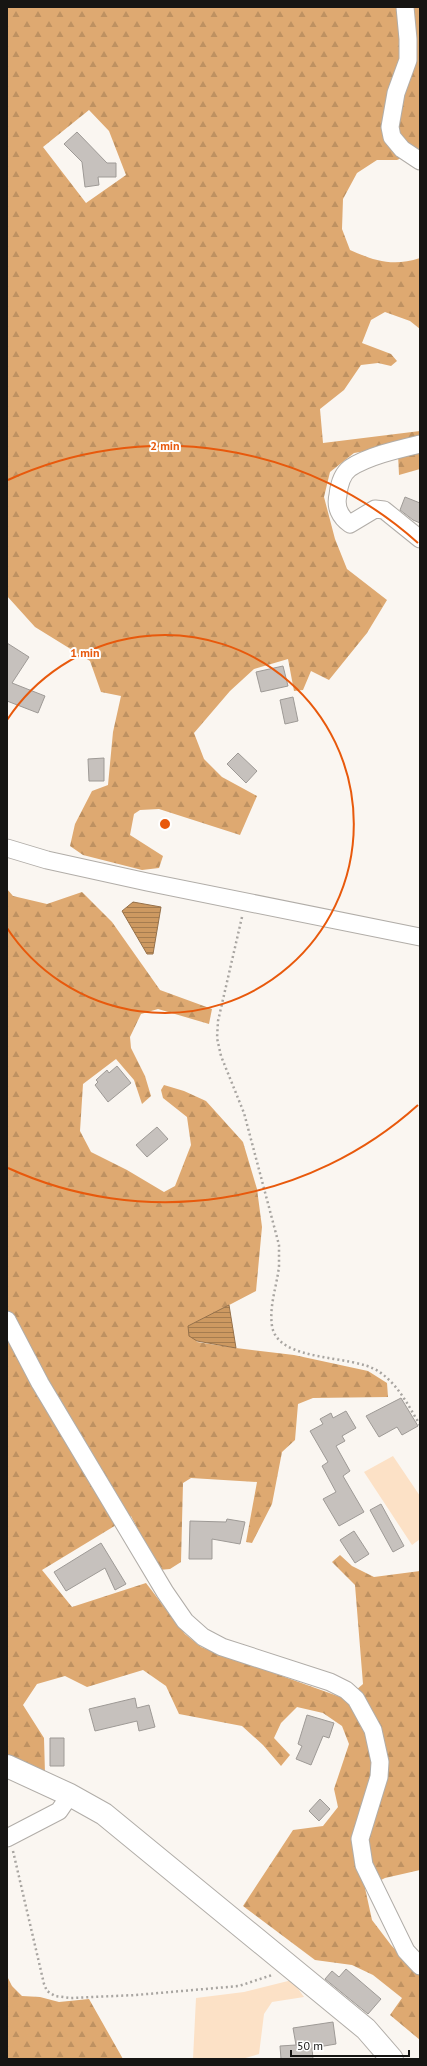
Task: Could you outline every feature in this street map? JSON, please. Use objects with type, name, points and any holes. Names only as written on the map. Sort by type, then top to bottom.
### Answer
[{"type":"street","points":[[405,7],[408,60],[396,93],[390,127],[392,137],[402,149],[420,161]]},
{"type":"street","points":[[420,444],[386,453],[350,468],[340,481],[336,502],[341,517],[350,524],[374,509],[384,510],[420,539]]},
{"type":"street","points":[[7,848],[47,860],[420,937]]},
{"type":"street","points":[[7,1320],[40,1383],[153,1573],[185,1621],[203,1637],[222,1648],[330,1682],[346,1690],[356,1699],[373,1730],[380,1762],[379,1777],[360,1839],[364,1865],[406,1951],[420,1966]]},
{"type":"street","points":[[7,1766],[104,1814],[366,2029],[392,2059]]},
{"type":"street","points":[[8,1837],[59,1811],[70,1796]]},
{"type":"path","points":[[246,901],[218,1021],[216,1038],[221,1056],[244,1113],[279,1245],[279,1266],[271,1306],[272,1326],[275,1337],[284,1345],[318,1356],[352,1361],[376,1370],[394,1383],[420,1425]]},
{"type":"path","points":[[8,1837],[44,1984],[47,1991],[55,1996],[71,1998],[136,1995],[239,1986],[264,1979],[279,1971],[287,1964]]},
{"type":"green space","points":[[7,7],[420,7],[420,150],[397,160],[377,160],[357,173],[343,199],[342,229],[350,250],[376,260],[384,262],[401,262],[420,258],[420,329],[410,321],[385,312],[371,320],[362,343],[391,354],[397,361],[391,366],[378,363],[361,365],[344,390],[320,409],[323,443],[420,431],[420,469],[399,475],[398,454],[385,448],[354,453],[330,472],[324,497],[335,539],[347,569],[387,600],[367,633],[329,680],[311,671],[303,690],[294,691],[288,659],[254,669],[230,691],[194,733],[204,759],[222,777],[257,796],[240,835],[159,809],[140,810],[134,814],[130,835],[163,856],[159,868],[142,870],[83,855],[70,846],[75,824],[92,791],[108,785],[113,732],[121,696],[101,692],[90,661],[35,627],[7,596]],"holes":[[[89,110],[109,131],[126,175],[86,203],[43,147]]]},
{"type":"green space","points":[[7,889],[13,896],[47,904],[82,892],[112,922],[160,990],[212,1009],[209,1024],[158,1009],[141,1014],[130,1037],[131,1048],[145,1076],[151,1096],[142,1104],[134,1080],[116,1059],[83,1084],[80,1131],[91,1152],[127,1170],[164,1192],[175,1186],[191,1145],[187,1117],[163,1098],[161,1090],[164,1085],[184,1091],[206,1101],[243,1142],[257,1189],[262,1227],[256,1291],[189,1326],[197,1342],[294,1355],[368,1371],[387,1383],[388,1397],[313,1398],[298,1404],[295,1440],[282,1452],[272,1504],[252,1543],[246,1542],[257,1482],[191,1478],[183,1483],[181,1562],[170,1569],[159,1570],[131,1516],[42,1570],[72,1607],[146,1583],[185,1634],[201,1647],[346,1699],[363,1684],[355,1585],[332,1562],[340,1555],[352,1566],[374,1577],[420,1571],[420,1870],[385,1878],[365,1888],[372,1920],[391,1945],[420,1976],[420,2040],[390,2015],[402,1998],[373,1975],[352,1965],[315,1960],[243,1906],[293,1830],[323,1826],[338,1807],[334,1789],[349,1744],[342,1726],[323,1713],[297,1707],[281,1723],[274,1738],[290,1755],[281,1766],[263,1745],[242,1726],[179,1714],[166,1686],[143,1670],[87,1687],[65,1676],[37,1684],[23,1705],[44,1738],[45,1774],[7,1758]]},
{"type":"green space","points":[[7,1976],[12,1986],[22,1996],[40,1997],[59,2002],[89,1999],[123,2059],[7,2059]]},
{"type":"shaded area","points":[[133,902],[161,907],[153,954],[147,954],[122,911]]},
{"type":"shaded area","points":[[229,1305],[236,1348],[197,1341],[189,1336],[188,1326]]},
{"type":"shaded area","points":[[393,1456],[420,1496],[420,1539],[412,1545],[364,1472]]},
{"type":"shaded area","points":[[292,1980],[304,1997],[272,2002],[264,2014],[259,2054],[242,2059],[193,2059],[196,1998],[244,1992]]},
{"type":"building","points":[[77,132],[107,163],[116,163],[116,177],[98,177],[99,185],[85,187],[82,162],[64,144]]},
{"type":"building","points":[[405,497],[420,503],[420,523],[413,520],[400,510]]},
{"type":"building","points":[[7,643],[29,657],[12,683],[45,696],[38,713],[7,701]]},
{"type":"building","points":[[283,666],[288,686],[261,692],[256,672]]},
{"type":"building","points":[[293,697],[298,721],[285,724],[280,700]]},
{"type":"building","points":[[238,753],[257,771],[246,783],[227,764]]},
{"type":"building","points":[[104,758],[104,781],[89,781],[88,759]]},
{"type":"building","points":[[117,1066],[131,1083],[108,1102],[95,1085],[98,1082],[96,1080],[107,1070],[109,1073]]},
{"type":"building","points":[[157,1127],[168,1139],[147,1157],[136,1145]]},
{"type":"building","points":[[401,1398],[418,1426],[402,1435],[397,1427],[379,1437],[366,1416]]},
{"type":"building","points":[[346,1411],[356,1428],[342,1436],[345,1441],[336,1446],[350,1471],[343,1476],[364,1512],[339,1526],[323,1499],[336,1492],[322,1466],[328,1462],[310,1431],[323,1424],[320,1419],[331,1413],[333,1418]]},
{"type":"building","points":[[381,1504],[404,1546],[393,1552],[370,1510]]},
{"type":"building","points":[[227,1519],[245,1522],[240,1544],[212,1539],[212,1559],[189,1559],[190,1521],[226,1522]]},
{"type":"building","points":[[354,1531],[369,1554],[355,1563],[340,1540]]},
{"type":"building","points":[[101,1543],[126,1584],[115,1590],[105,1568],[66,1591],[54,1572]]},
{"type":"building","points":[[135,1698],[137,1708],[149,1705],[155,1727],[139,1731],[137,1721],[95,1731],[89,1709]]},
{"type":"building","points":[[307,1715],[334,1723],[329,1738],[323,1736],[311,1765],[296,1759],[302,1746],[298,1744]]},
{"type":"building","points":[[50,1738],[64,1738],[64,1766],[50,1766]]},
{"type":"building","points":[[320,1799],[330,1809],[319,1821],[309,1811]]},
{"type":"building","points":[[346,1969],[381,1999],[368,2014],[325,1979],[332,1971],[339,1977]]},
{"type":"building","points":[[333,2022],[336,2044],[312,2048],[313,2059],[281,2059],[280,2046],[296,2045],[293,2028]]}]
